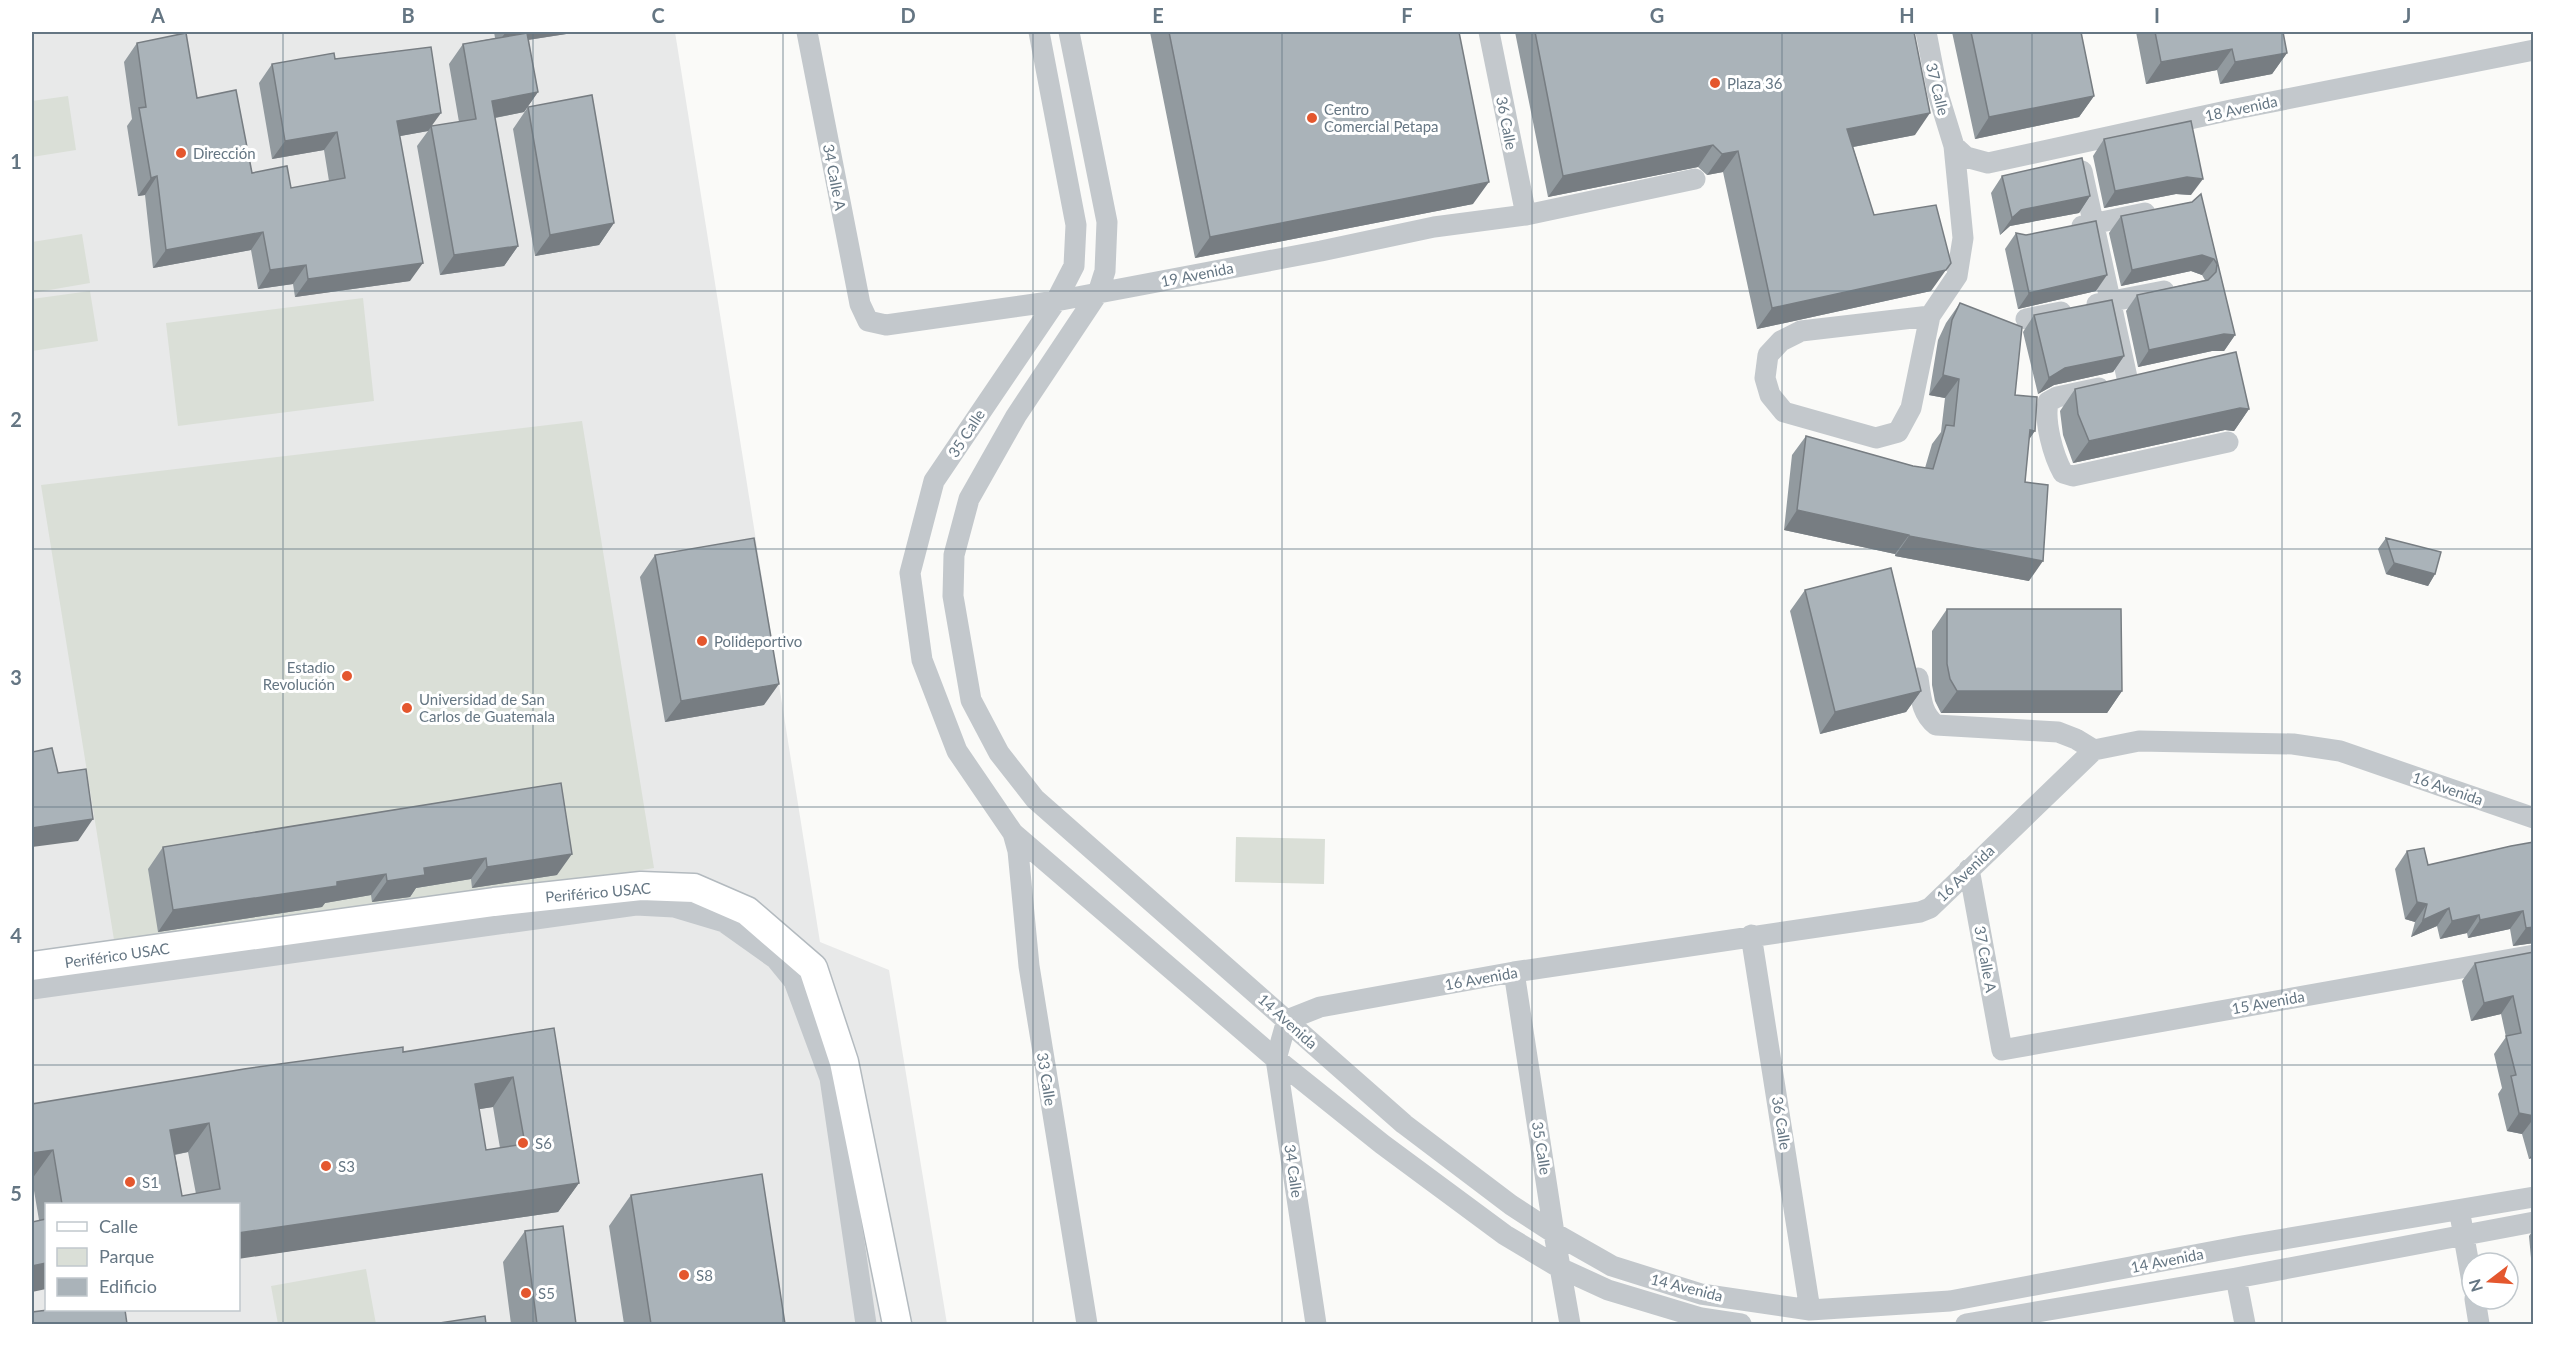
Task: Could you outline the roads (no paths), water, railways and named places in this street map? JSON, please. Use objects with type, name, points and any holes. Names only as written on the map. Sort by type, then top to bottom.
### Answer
[{"type":"street","name":"34 Calle A","points":[[807,32],[860,304],[868,321]]},
{"type":"street","name":"35 Calle","points":[[1013,833],[957,751],[922,660],[910,573],[934,481],[1056,301],[1074,266],[1076,225],[1039,32]]},
{"type":"street","points":[[1069,32],[1107,222],[1105,271],[1098,293]]},
{"type":"street","name":"36 Calle","points":[[1489,32],[1526,215]]},
{"type":"street","name":"37 Calle","points":[[1926,32],[1938,94],[1954,146],[1963,238],[1957,276],[1930,316]]},
{"type":"street","name":"18 Avenida","points":[[1954,146],[1966,157],[1988,163],[2231,110],[2534,50]]},
{"type":"street","points":[[2077,144],[2128,382]]},
{"type":"street","name":"19 Avenida","points":[[868,321],[886,325],[1056,301],[1322,251],[1434,227],[1526,215],[1695,180]]},
{"type":"street","points":[[2059,230],[2168,208]]},
{"type":"street","points":[[2026,319],[2183,286]]},
{"type":"street","name":"14 Avenida","points":[[1098,293],[1016,416],[969,499],[954,555],[953,596],[971,700],[999,753],[1035,799],[1404,1124],[1511,1205],[1554,1233],[1612,1266],[1701,1294],[1810,1310],[1950,1301],[2242,1246],[2534,1197]]},
{"type":"street","points":[[1930,316],[1911,408],[1898,432],[1876,438],[1807,420],[1784,412],[1770,395],[1765,378],[1768,355],[1781,341],[1801,331],[1930,316]]},
{"type":"street","points":[[2150,377],[2057,397],[2049,402],[2046,412],[2058,464],[2063,473],[2073,476],[2228,442]]},
{"type":"street","points":[[1918,678],[1922,707],[1927,718],[1936,725],[2058,732],[2094,750]]},
{"type":"street","name":"16 Avenida","points":[[1287,1020],[1320,1007],[1514,972],[1751,935],[1920,912],[1930,908],[2094,750],[2139,741],[2293,744],[2340,752],[2534,818]]},
{"type":"street","name":"14 Avenida","points":[[1013,833],[1276,1059],[1382,1144],[1505,1235],[1560,1268],[1608,1290],[1701,1318],[1741,1324]]},
{"type":"street","name":"33 Calle","points":[[1013,833],[1018,851],[1029,966],[1087,1324]]},
{"type":"street","name":"37 Calle A","points":[[1970,868],[2002,1050]]},
{"type":"street","name":"Periférico USAC","points":[[32,966],[494,902],[641,886],[694,888],[747,911],[813,968],[844,1062],[897,1324]]},
{"type":"street","name":"Periférico USAC","points":[[32,989],[636,905],[674,907],[724,922],[776,959],[794,981],[822,1054],[830,1078],[867,1324]]},
{"type":"street","name":"36 Calle","points":[[1751,935],[1810,1310]]},
{"type":"street","name":"15 Avenida","points":[[2002,1050],[2534,955]]},
{"type":"street","name":"35 Calle","points":[[1514,972],[1570,1324]]},
{"type":"street","name":"34 Calle","points":[[1287,1020],[1276,1059],[1316,1324]]},
{"type":"street","points":[[2459,1210],[2467,1251]]},
{"type":"street","name":"14 Avenida","points":[[1966,1324],[2236,1278],[2534,1222]]},
{"type":"street","points":[[2236,1278],[2245,1324]]},
{"type":"street","points":[[1950,1301],[1953,1324]]},
{"type":"place","name":"Plaza 36","points":[[1715,83]]},
{"type":"place","name":"Centro Comercial Petapa","points":[[1312,118]]},
{"type":"place","name":"Dirección","points":[[181,153]]},
{"type":"place","name":"Polideportivo","points":[[702,641]]},
{"type":"place","name":"Estadio Revolución","points":[[347,676]]},
{"type":"place","name":"Universidad de San Carlos de Guatemala","points":[[407,708]]},
{"type":"place","name":"S6","points":[[523,1143]]},
{"type":"place","name":"S3","points":[[326,1166]]},
{"type":"place","name":"S1","points":[[130,1182]]},
{"type":"place","name":"S8","points":[[684,1275]]},
{"type":"place","name":"S5","points":[[526,1293]]}]
